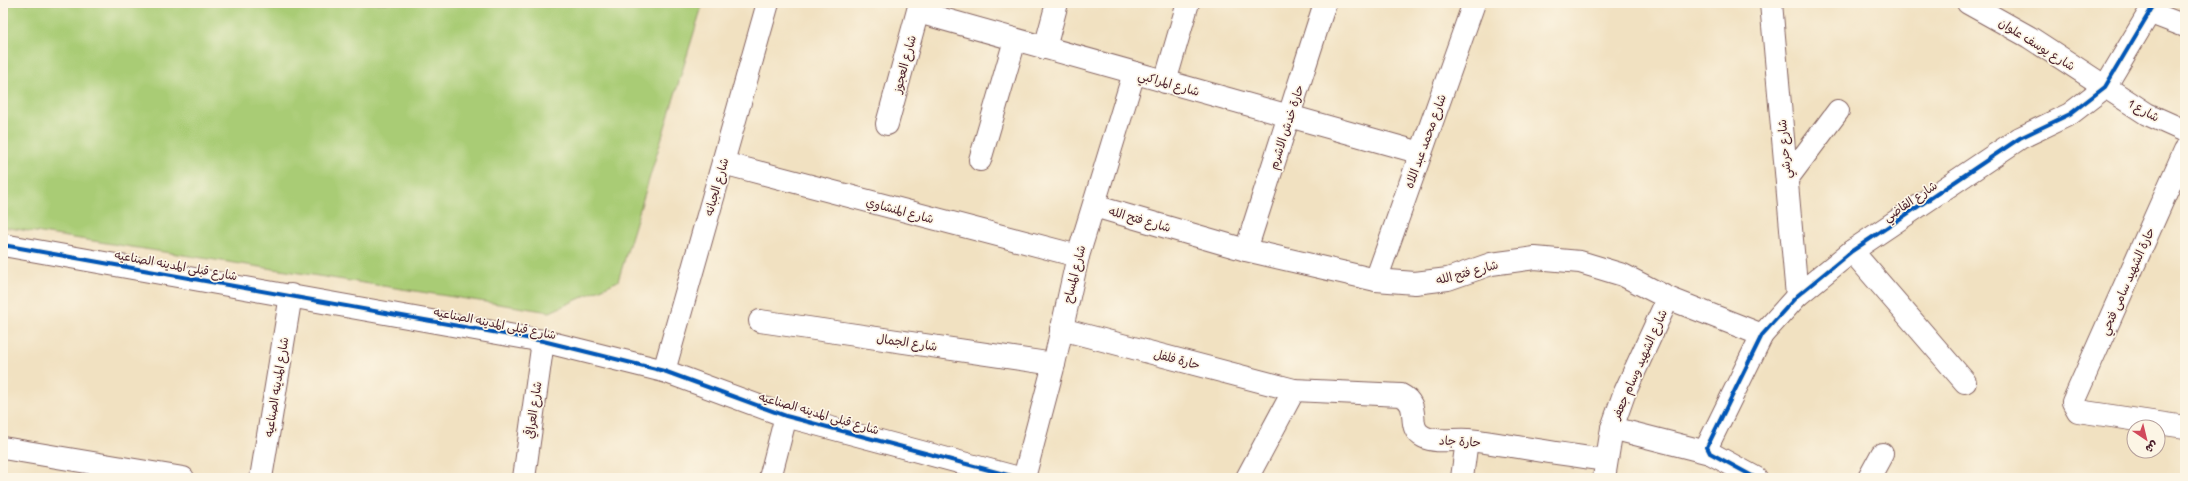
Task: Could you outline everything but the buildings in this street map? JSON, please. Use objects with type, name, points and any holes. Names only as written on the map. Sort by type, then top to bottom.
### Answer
[{"type":"street","name":"شارع الجبانه","points":[[664,371],[768,3]]},
{"type":"street","points":[[1044,48],[1057,3]]},
{"type":"street","points":[[1165,82],[1188,3]]},
{"type":"street","name":"حارة خدش الاشرم","points":[[1246,250],[1326,3]]},
{"type":"street","name":"شارع محمد عبد اللاه","points":[[1376,280],[1474,3]]},
{"type":"street","name":"شارع حرشي","points":[[1771,3],[1798,296]]},
{"type":"street","name":"شارع يوسف علوان","points":[[1968,3],[2029,37],[2105,87]]},
{"type":"street","name":"شارع المراكبي","points":[[919,8],[1015,40],[1421,153]]},
{"type":"street","name":"شارع العجوز","points":[[888,124],[919,8]]},
{"type":"street","points":[[2153,8],[2185,26]]},
{"type":"street","name":"شارع القاضي","points":[[1708,450],[1762,335],[1798,296],[1852,251],[2020,138],[2070,114],[2105,87],[2153,8]]},
{"type":"street","points":[[980,160],[1015,40]]},
{"type":"street","name":"شارع المساح","points":[[1024,478],[1054,364],[1078,256],[1134,73]]},
{"type":"street","name":"شارع 1","points":[[2105,87],[2147,114],[2185,131]]},
{"type":"street","points":[[1787,179],[1838,111]]},
{"type":"street","name":"حارة الشهيد سامى فتحي","points":[[2185,150],[2073,402],[2074,407],[2078,411],[2185,427]]},
{"type":"street","name":"شارع المنشاوي","points":[[723,163],[1078,256]]},
{"type":"street","name":"شارع فتح الله","points":[[1094,206],[1246,250],[1376,280],[1415,283],[1448,279],[1491,264],[1535,258],[1580,262],[1623,275],[1668,298],[1762,335]]},
{"type":"street","name":"شارع قبلى المدينه الصناعيه","points":[[3,244],[543,341],[664,371],[786,416],[1019,478]]},
{"type":"street","points":[[1852,251],[1965,382]]},
{"type":"street","name":"شارع المدينه الصناعيه","points":[[261,478],[291,295]]},
{"type":"street","name":"شارع الشهيد وسام جعفر","points":[[1605,469],[1612,428],[1624,394],[1668,298]]},
{"type":"street","name":"شارع الجمال","points":[[760,321],[1054,364]]},
{"type":"street","name":"حارة فلفل","points":[[1061,328],[1294,390]]},
{"type":"street","name":"شارع العراقي","points":[[524,478],[543,341]]},
{"type":"street","points":[[1248,478],[1294,390]]},
{"type":"street","name":"حارة جاد","points":[[1294,390],[1401,395],[1413,406],[1413,424],[1419,434],[1424,437],[1431,439],[1468,440],[1605,469]]},
{"type":"street","points":[[770,478],[786,416]]},
{"type":"street","points":[[1612,428],[1708,450],[1756,478]]},
{"type":"street","points":[[1462,478],[1468,440]]},
{"type":"street","points":[[3,448],[183,478]]},
{"type":"street","points":[[1869,478],[1882,454]]},
{"type":"green space","points":[[3,3],[703,3],[618,281],[550,312],[3,227]]},
{"type":"cycle path","points":[[1756,478],[1710,453],[1707,447],[1762,335],[1797,296],[1852,251],[2020,138],[2070,114],[2105,87],[2155,3]]},
{"type":"cycle path","points":[[3,245],[543,341],[664,371],[786,416],[1019,478]]}]
